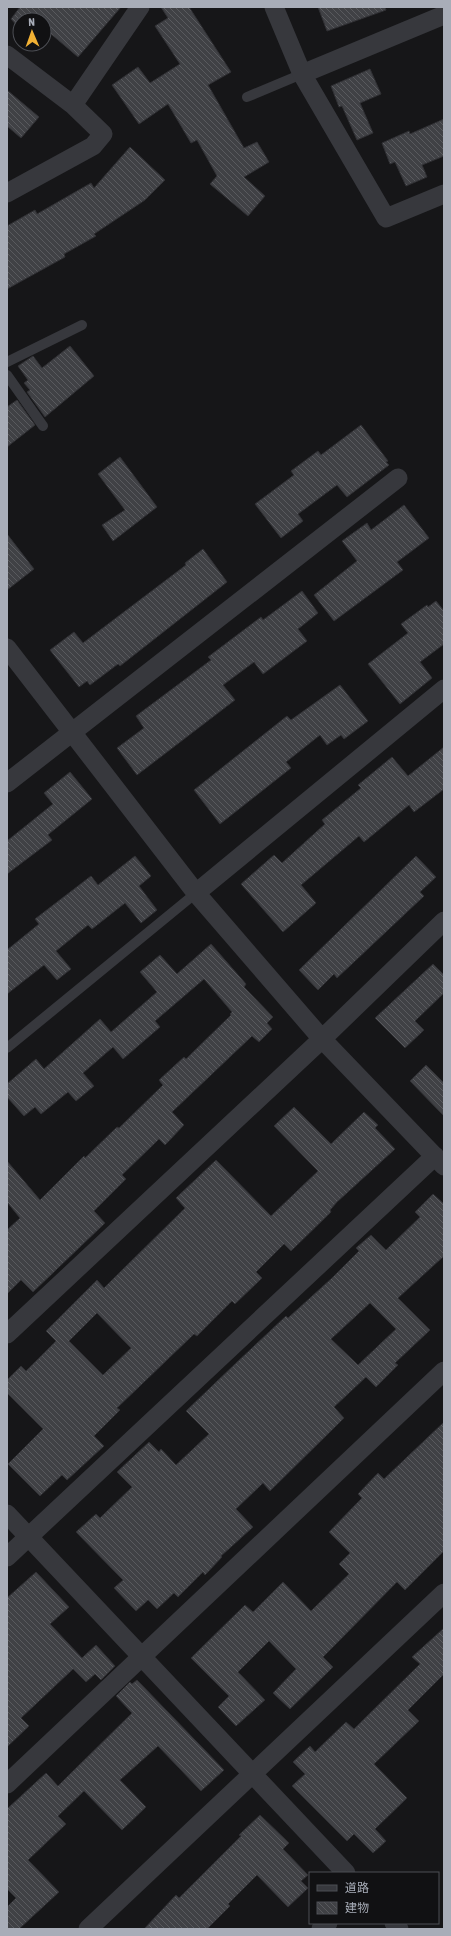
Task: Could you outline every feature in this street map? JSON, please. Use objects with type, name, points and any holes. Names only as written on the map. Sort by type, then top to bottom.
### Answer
[{"type":"street","points":[[73,105],[140,7]]},
{"type":"street","points":[[274,7],[302,74],[386,218],[444,194]]},
{"type":"street","points":[[302,74],[444,15]]},
{"type":"street","points":[[7,55],[73,105],[103,134],[93,146],[7,193]]},
{"type":"street","points":[[7,783],[398,478]]},
{"type":"street","points":[[7,648],[196,893],[322,1039],[441,1156],[7,1558]]},
{"type":"street","points":[[196,893],[444,689]]},
{"type":"street","points":[[7,1334],[322,1039],[444,921]]},
{"type":"street","points":[[7,1784],[444,1371]]},
{"type":"street","points":[[7,1514],[345,1872]]},
{"type":"street","points":[[88,1929],[444,1593]]},
{"type":"lane","points":[[247,97],[302,74]]},
{"type":"lane","points":[[7,362],[82,325]]},
{"type":"lane","points":[[7,375],[43,426]]},
{"type":"lane","points":[[7,1048],[196,893]]},
{"type":"building","points":[[20,7],[121,7],[78,57],[52,35],[52,12],[16,12]]},
{"type":"building","points":[[161,7],[189,7],[231,72],[208,85],[244,148],[257,142],[269,162],[244,177],[265,196],[248,216],[210,184],[217,176],[197,140],[191,143],[168,104],[139,124],[112,85],[138,67],[150,83],[180,64],[155,26],[168,18]]},
{"type":"building","points":[[318,7],[385,7],[386,10],[327,31]]},
{"type":"building","points":[[370,69],[381,94],[360,103],[373,133],[357,140],[342,106],[339,107],[331,86]]},
{"type":"building","points":[[7,90],[39,117],[21,138],[7,126]]},
{"type":"building","points":[[444,119],[444,156],[422,165],[427,177],[406,186],[395,162],[390,164],[382,143],[409,131],[410,134]]},
{"type":"building","points":[[130,147],[165,180],[145,200],[94,234],[96,236],[64,254],[65,257],[7,289],[7,226],[35,210],[37,214],[91,183],[94,188]]},
{"type":"building","points":[[70,346],[94,376],[45,417],[27,392],[30,390],[24,383],[28,380],[18,366],[33,356],[42,368]]},
{"type":"building","points":[[17,400],[35,425],[7,447],[7,407]]},
{"type":"building","points":[[361,425],[388,461],[386,462],[389,465],[347,497],[337,485],[298,514],[303,521],[281,538],[255,504],[294,475],[291,471],[318,451],[321,455]]},
{"type":"building","points":[[120,457],[157,507],[113,541],[102,525],[125,510],[98,474]]},
{"type":"building","points":[[404,505],[429,538],[397,562],[403,570],[334,621],[314,595],[357,561],[342,541],[367,523],[371,530]]},
{"type":"building","points":[[7,534],[34,569],[7,590]]},
{"type":"building","points":[[203,549],[227,582],[120,666],[118,664],[90,685],[87,681],[79,687],[50,650],[74,632],[83,643],[186,565],[185,563]]},
{"type":"building","points":[[302,591],[318,613],[298,629],[307,641],[263,674],[254,662],[223,685],[235,700],[137,775],[117,748],[144,728],[136,716],[211,660],[208,657],[261,617],[263,620]]},
{"type":"building","points":[[436,601],[444,611],[444,644],[420,662],[432,678],[400,704],[368,664],[408,633],[401,624],[427,605],[428,607]]},
{"type":"building","points":[[340,685],[368,721],[344,739],[341,735],[327,745],[320,735],[286,762],[291,768],[220,824],[194,790],[287,716],[291,720]]},
{"type":"building","points":[[444,747],[444,789],[414,812],[409,805],[364,842],[359,836],[301,885],[316,903],[283,932],[241,884],[274,855],[282,863],[325,824],[322,820],[361,788],[358,785],[392,757],[408,776]]},
{"type":"building","points":[[70,772],[92,799],[48,835],[52,840],[7,874],[7,841],[53,804],[44,793]]},
{"type":"building","points":[[135,856],[151,876],[139,886],[157,910],[141,923],[125,903],[92,929],[88,925],[56,951],[71,969],[57,980],[44,965],[7,994],[7,950],[39,924],[35,919],[91,876],[98,885]]},
{"type":"building","points":[[416,856],[436,877],[420,892],[424,896],[337,978],[334,974],[318,990],[299,970]]},
{"type":"building","points":[[211,944],[246,984],[244,987],[273,1017],[267,1023],[272,1029],[259,1042],[252,1036],[172,1112],[184,1125],[165,1145],[159,1139],[122,1175],[126,1179],[94,1211],[105,1223],[33,1292],[21,1280],[7,1294],[7,1230],[20,1218],[7,1202],[7,1161],[40,1200],[84,1156],[85,1158],[117,1127],[119,1128],[163,1085],[159,1080],[184,1057],[186,1059],[231,1015],[230,1014],[232,1012],[204,979],[155,1021],[160,1027],[123,1059],[113,1047],[83,1073],[94,1086],[76,1101],[68,1092],[41,1114],[35,1107],[24,1116],[7,1097],[7,1084],[36,1059],[44,1069],[100,1019],[111,1032],[157,992],[140,972],[160,955],[177,974]]},
{"type":"building","points":[[433,964],[444,975],[444,993],[415,1021],[424,1030],[405,1048],[375,1018]]},
{"type":"building","points":[[426,1065],[444,1083],[444,1116],[410,1081]]},
{"type":"building","points":[[294,1107],[331,1144],[364,1112],[378,1125],[375,1128],[395,1149],[337,1202],[330,1210],[331,1212],[291,1251],[284,1244],[256,1272],[262,1278],[235,1304],[232,1301],[197,1336],[194,1334],[117,1408],[120,1410],[94,1436],[104,1446],[67,1480],[62,1475],[40,1496],[8,1464],[43,1429],[7,1393],[7,1380],[21,1366],[26,1371],[56,1341],[46,1331],[97,1280],[104,1288],[185,1208],[176,1198],[216,1160],[271,1216],[318,1171],[274,1126]],"holes":[[[97,1313],[131,1348],[103,1375],[69,1341]]]},
{"type":"building","points":[[433,1194],[444,1204],[444,1256],[398,1298],[430,1330],[395,1363],[398,1365],[376,1387],[366,1377],[334,1407],[344,1418],[270,1491],[263,1483],[236,1509],[253,1527],[221,1556],[222,1557],[205,1575],[203,1572],[178,1597],[174,1593],[157,1609],[148,1600],[136,1611],[114,1588],[123,1580],[76,1532],[96,1514],[100,1518],[132,1487],[117,1472],[149,1442],[159,1452],[161,1449],[176,1465],[209,1434],[186,1411],[286,1316],[288,1318],[332,1278],[359,1251],[356,1248],[371,1235],[386,1250],[420,1217],[415,1212]],"holes":[[[370,1303],[396,1329],[358,1365],[331,1339]]]},
{"type":"building","points":[[444,1422],[444,1551],[405,1590],[397,1582],[323,1657],[333,1667],[290,1709],[273,1693],[296,1669],[269,1641],[238,1672],[265,1700],[236,1726],[218,1707],[229,1696],[191,1658],[245,1605],[253,1612],[283,1582],[311,1611],[349,1574],[339,1564],[350,1553],[329,1532],[362,1498],[358,1494],[378,1473],[384,1479]]},
{"type":"building","points":[[36,1572],[69,1607],[50,1624],[82,1658],[96,1645],[115,1666],[101,1680],[95,1674],[86,1682],[73,1669],[21,1718],[29,1726],[7,1747],[7,1598]]},
{"type":"building","points":[[444,1628],[444,1674],[408,1710],[419,1721],[374,1764],[407,1798],[375,1829],[386,1841],[373,1853],[354,1834],[347,1841],[292,1786],[305,1774],[293,1762],[310,1746],[315,1752],[346,1722],[354,1729],[420,1664],[412,1657]]},
{"type":"building","points":[[137,1680],[224,1770],[201,1791],[158,1746],[120,1780],[146,1807],[122,1830],[84,1791],[58,1816],[66,1824],[28,1860],[59,1892],[19,1929],[7,1929],[7,1907],[16,1898],[7,1889],[7,1809],[46,1773],[58,1786],[132,1713],[116,1696],[130,1682],[132,1684]]},
{"type":"building","points":[[260,1815],[289,1843],[283,1849],[308,1875],[301,1881],[308,1888],[288,1907],[257,1875],[228,1904],[230,1906],[207,1929],[144,1929],[176,1895],[179,1898]]}]
